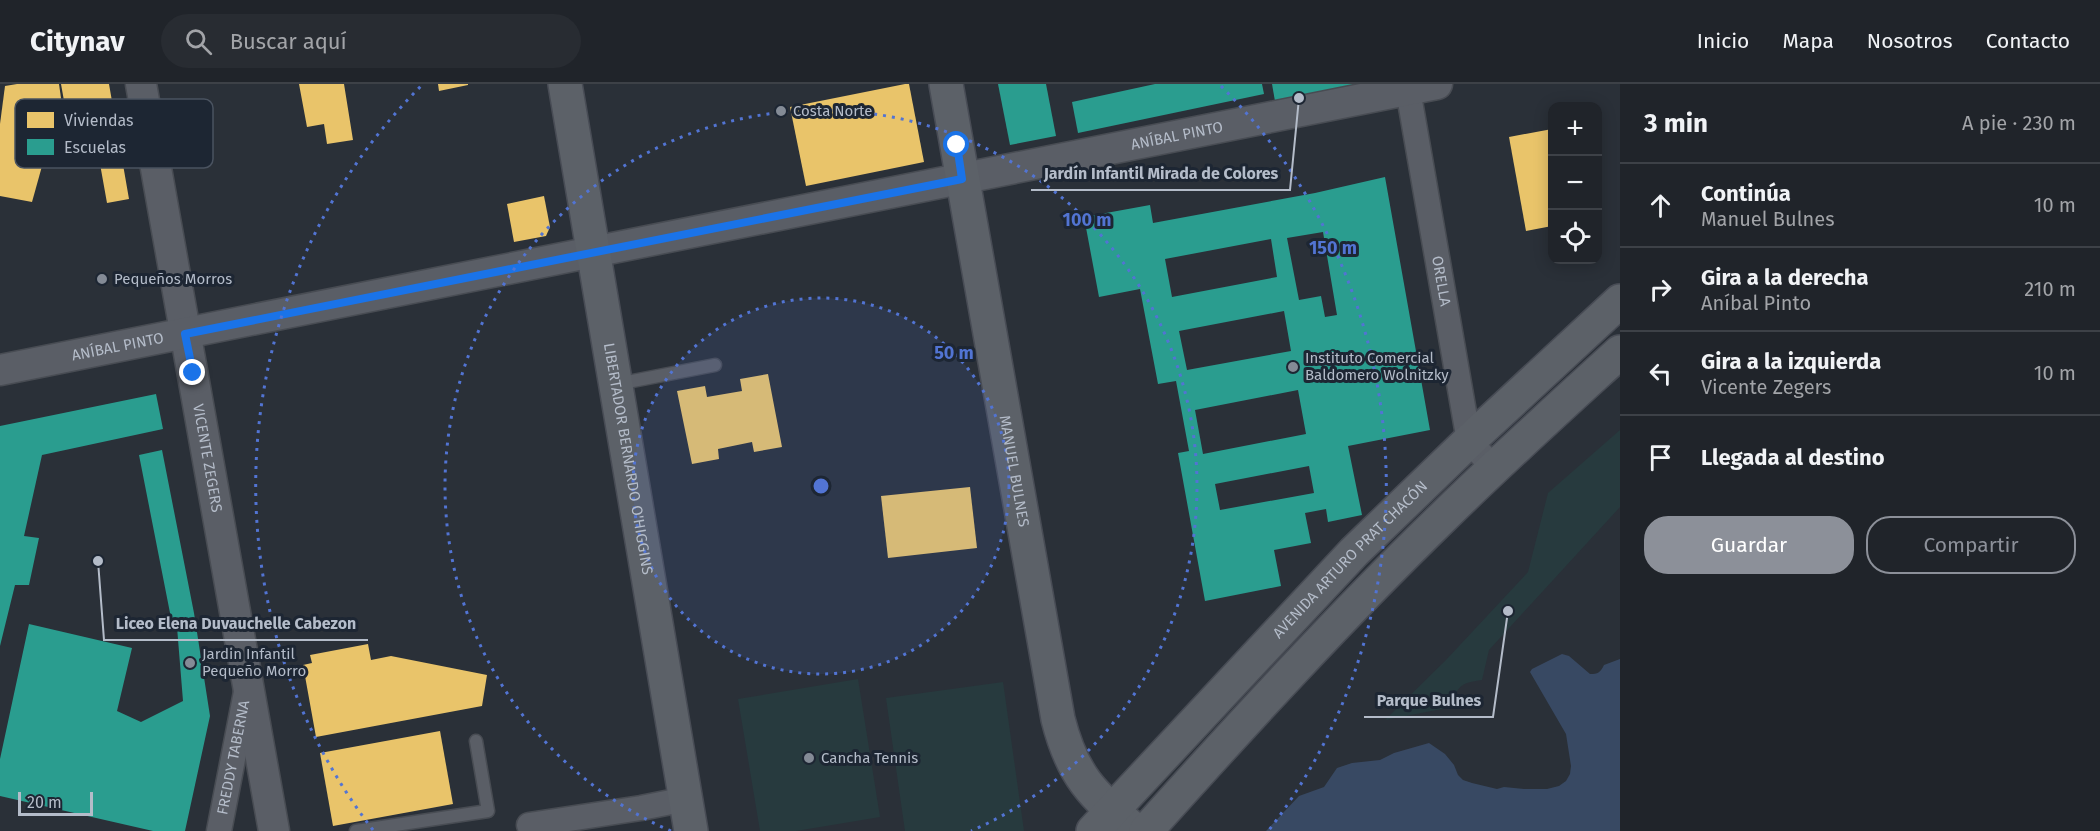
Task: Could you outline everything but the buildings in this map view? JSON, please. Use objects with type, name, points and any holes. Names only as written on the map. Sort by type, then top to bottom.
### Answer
[{"type":"main road","name":"LIBERTADOR BERNARDO O'HIGGINS","points":[[565,84],[691,831]]},
{"type":"main road","name":"MANUEL BULNES","points":[[946,84],[1058,719],[1070,758],[1113,824]]},
{"type":"main road","name":"AVENIDA ARTURO PRAT CHACÓN","points":[[1113,824],[1354,552],[1469,441],[1620,301]]},
{"type":"main road","points":[[1146,831],[1243,724],[1368,593],[1494,468],[1620,352]]},
{"type":"street","name":"VICENTE ZEGERS","points":[[141,84],[144,99]]},
{"type":"street","name":"ANÍBAL PINTO","points":[[0,370],[1418,86]]},
{"type":"street","name":"ORELLA","points":[[1418,86],[1469,441]]},
{"type":"street","name":"VICENTE ZEGERS","points":[[156,168],[274,831]]},
{"type":"street","points":[[1469,441],[1494,468]]},
{"type":"street","name":"FREDDY TABERNA","points":[[219,831],[248,682]]},
{"type":"street","points":[[529,825],[686,799]]},
{"type":"lane","points":[[616,385],[715,365]]},
{"type":"lane","points":[[356,831],[488,811],[476,741]]},
{"type":"green space","points":[[1620,430],[1620,507],[1489,650],[1482,680],[1464,684],[1458,690],[1452,707],[1385,720],[1446,660],[1528,572],[1548,493]]},
{"type":"green space","name":"Cancha Tennis","points":[[858,679],[880,817],[796,831],[760,831],[738,699]]},
{"type":"green space","name":"Cancha Tennis","points":[[1003,682],[1024,831],[905,831],[886,698]]},
{"type":"water","points":[[1562,654],[1569,656],[1590,674],[1595,674],[1604,665],[1620,659],[1620,831],[1266,831],[1299,796],[1324,787],[1337,768],[1352,763],[1380,760],[1394,753],[1429,743],[1445,754],[1463,780],[1472,783],[1497,789],[1504,787],[1547,789],[1559,786],[1570,774],[1566,734],[1530,672]]},
{"type":"place","name":"Jardín Infantil Mirada de Colores","points":[[1299,98]]},
{"type":"place","name":"Costa Norte","points":[[781,111]]},
{"type":"place","name":"Pequeños Morros","points":[[102,279]]},
{"type":"place","name":"Instituto Comercial Baldomero Wolnitzky","points":[[1293,367]]},
{"type":"place","name":"Liceo Elena Duvauchelle Cabezon","points":[[98,561]]},
{"type":"place","name":"Parque Bulnes","points":[[1508,611]]},
{"type":"place","name":"Jardin Infantil Pequeño Morro","points":[[190,663]]},
{"type":"place","name":"Cancha Tennis","points":[[809,758]]},
{"type":"route","points":[[193,373],[185,334],[962,179],[957,145]]}]
